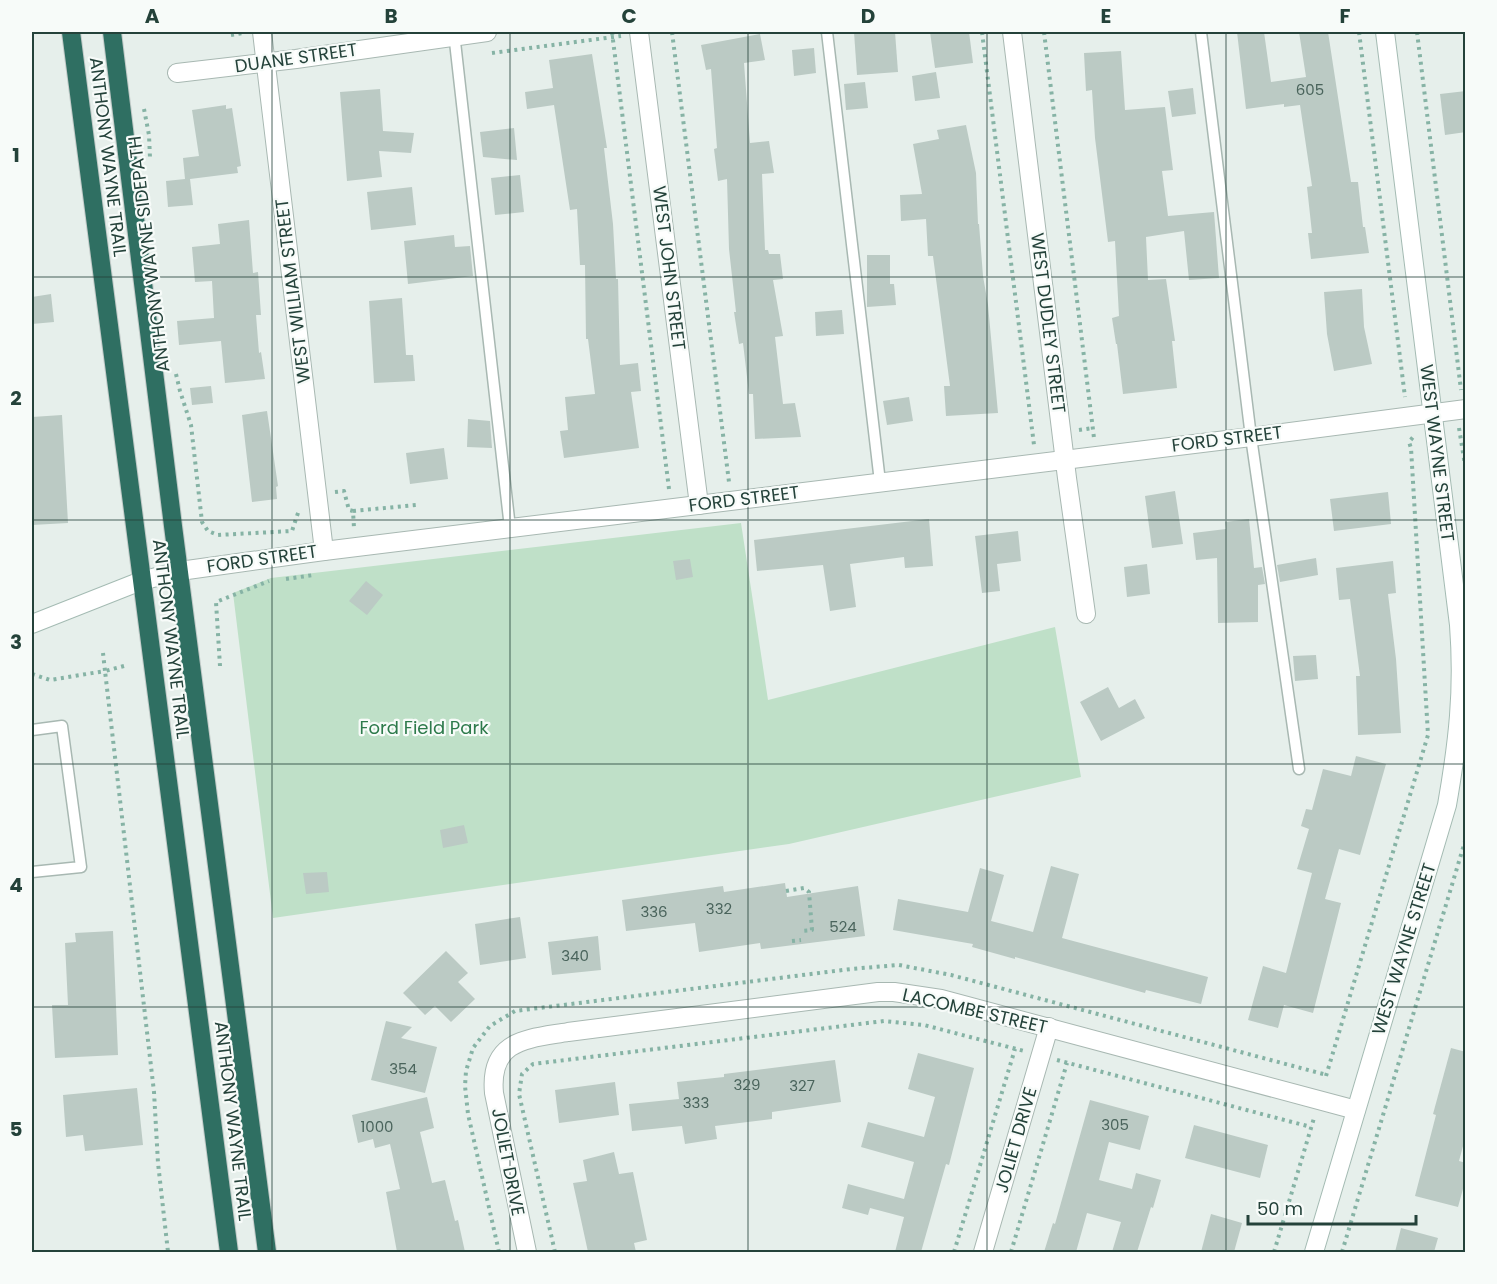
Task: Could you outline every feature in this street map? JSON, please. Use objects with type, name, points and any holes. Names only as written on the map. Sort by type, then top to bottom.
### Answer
[{"type":"highway","name":"ANTHONY WAYNE TRAIL","points":[[71,32],[229,1252]]},
{"type":"highway","name":"ANTHONY WAYNE TRAIL","points":[[112,32],[267,1252]]},
{"type":"street","name":"WEST WILLIAM STREET","points":[[262,32],[324,551]]},
{"type":"street","name":"DUANE STREET","points":[[177,73],[454,34],[487,32]]},
{"type":"street","name":"WEST JOHN STREET","points":[[639,32],[699,505]]},
{"type":"street","name":"WEST DUDLEY STREET","points":[[1012,32],[1086,614]]},
{"type":"street","name":"WEST WAYNE STREET","points":[[1314,1252],[1447,805],[1459,731],[1462,664],[1385,32]]},
{"type":"street","name":"FORD STREET","points":[[32,624],[141,581],[180,571],[324,551],[1463,409]]},
{"type":"street","name":"LACOMBE STREET","points":[[494,1071],[502,1056],[513,1044],[520,1041],[568,1032],[878,992],[894,992],[941,999],[1356,1110]]},
{"type":"street","name":"JOLIET DRIVE","points":[[983,1252],[1049,1027]]},
{"type":"street","name":"JOLIET DRIVE","points":[[494,1071],[494,1093],[527,1252]]},
{"type":"lane","points":[[827,32],[880,482]]},
{"type":"lane","points":[[1201,32],[1251,437],[1299,769]]},
{"type":"lane","points":[[454,34],[510,528]]},
{"type":"lane","points":[[32,730],[62,726],[81,867],[32,872]]},
{"type":"path","points":[[612,32],[672,508]]},
{"type":"path","points":[[672,32],[729,482]]},
{"type":"path","points":[[982,32],[1037,462]]},
{"type":"path","points":[[1044,32],[1096,455]]},
{"type":"path","points":[[1359,32],[1406,400],[1404,417]]},
{"type":"path","points":[[1417,32],[1463,409],[1459,430],[1466,471]]},
{"type":"path","name":"ANTHONY WAYNE SIDEPATH","points":[[143,105],[149,135],[150,168]]},
{"type":"path","name":"ANTHONY WAYNE SIDEPATH","points":[[176,369],[180,391],[191,425],[202,522],[208,531],[218,535],[292,531],[297,512],[304,500],[317,495]]},
{"type":"path","points":[[1274,1252],[1428,735],[1409,442],[1414,436],[1459,430]]},
{"type":"path","points":[[317,495],[344,491],[349,510],[353,511],[416,505]]},
{"type":"path","points":[[284,579],[325,573]]},
{"type":"path","points":[[220,666],[216,602],[266,581],[275,580]]},
{"type":"path","points":[[103,653],[154,1092],[158,1163],[168,1252]]},
{"type":"path","points":[[32,674],[50,680],[124,666]]},
{"type":"path","points":[[1342,1252],[1466,838]]},
{"type":"path","points":[[786,891],[804,888],[809,892],[812,930],[800,931]]},
{"type":"path","points":[[792,941],[801,940]]},
{"type":"path","points":[[499,1252],[468,1114],[466,1071],[473,1048],[490,1026],[516,1011],[879,965],[899,965],[951,975],[1327,1075]]},
{"type":"path","points":[[555,1252],[519,1094],[522,1074],[533,1064],[884,1021],[924,1025],[1311,1127]]},
{"type":"path","points":[[954,1252],[1015,1049]]},
{"type":"path","points":[[1011,1252],[1067,1063]]},
{"type":"green space","name":"Ford Field Park","points":[[741,523],[768,700],[1055,627],[1081,777],[789,844],[273,918],[233,593],[271,578]]},
{"type":"building","points":[[854,32],[895,32],[898,72],[857,75]]},
{"type":"building","points":[[930,32],[969,32],[973,63],[935,68]]},
{"type":"building","points":[[1237,32],[1264,32],[1271,82],[1306,77],[1299,32],[1328,32],[1351,182],[1358,182],[1363,227],[1365,227],[1369,253],[1311,259],[1308,233],[1312,233],[1307,187],[1312,186],[1300,105],[1284,107],[1284,104],[1246,109]]},
{"type":"building","points":[[760,34],[765,60],[744,63],[750,143],[769,141],[774,173],[762,174],[765,250],[768,250],[769,254],[780,254],[783,279],[773,280],[783,336],[775,337],[783,404],[795,403],[801,437],[755,439],[753,394],[749,394],[743,343],[739,344],[734,312],[736,312],[729,249],[727,179],[718,181],[714,149],[717,148],[711,69],[706,70],[701,45]]},
{"type":"building","points":[[814,48],[816,73],[794,76],[792,50]]},
{"type":"building","points":[[1121,51],[1125,110],[1165,107],[1173,170],[1162,171],[1168,216],[1214,212],[1219,278],[1189,280],[1184,231],[1146,237],[1148,280],[1166,279],[1175,341],[1172,341],[1177,388],[1123,394],[1112,318],[1119,316],[1115,241],[1108,242],[1095,138],[1092,90],[1086,91],[1084,53]]},
{"type":"building","points":[[592,54],[607,148],[604,148],[613,224],[616,279],[618,279],[620,365],[638,363],[641,391],[631,392],[639,448],[564,458],[560,431],[568,430],[565,397],[595,394],[588,339],[586,339],[585,265],[580,265],[577,209],[570,210],[554,105],[527,109],[525,92],[553,88],[549,60]]},
{"type":"building","points":[[936,72],[940,98],[915,101],[912,76]]},
{"type":"building","points":[[865,82],[868,108],[846,110],[844,84]]},
{"type":"building","points":[[1193,88],[1196,114],[1172,117],[1168,91]]},
{"type":"building","points":[[380,89],[383,131],[414,133],[411,153],[379,151],[382,177],[347,181],[340,92]]},
{"type":"building","points":[[1466,91],[1466,132],[1445,135],[1440,94]]},
{"type":"building","points":[[226,105],[226,109],[232,108],[241,166],[237,167],[238,173],[190,179],[193,205],[168,207],[166,181],[185,179],[183,158],[199,156],[192,110]]},
{"type":"building","points":[[966,125],[976,173],[978,224],[998,413],[946,416],[944,386],[950,386],[933,256],[928,256],[926,219],[901,221],[900,195],[922,194],[913,144],[939,139],[937,130]]},
{"type":"building","points":[[514,128],[517,160],[483,157],[480,132]]},
{"type":"building","points":[[520,175],[524,212],[495,215],[491,178]]},
{"type":"building","points":[[412,187],[416,225],[371,230],[367,192]]},
{"type":"building","points":[[249,220],[253,273],[258,272],[261,315],[256,315],[259,353],[261,352],[265,379],[225,383],[221,341],[179,345],[177,321],[214,318],[212,281],[195,282],[192,247],[220,244],[218,224]]},
{"type":"building","points":[[454,235],[455,247],[470,246],[473,276],[408,284],[404,241]]},
{"type":"building","points":[[867,255],[890,255],[890,284],[894,284],[896,305],[867,307]]},
{"type":"building","points":[[1362,289],[1364,327],[1372,364],[1334,371],[1327,334],[1324,292]]},
{"type":"building","points":[[51,294],[54,322],[32,324],[32,297]]},
{"type":"building","points":[[402,298],[406,355],[413,355],[415,381],[374,383],[369,301]]},
{"type":"building","points":[[842,310],[844,334],[816,336],[815,312]]},
{"type":"building","points":[[211,386],[213,403],[192,405],[190,388]]},
{"type":"building","points":[[909,397],[913,421],[887,425],[883,401]]},
{"type":"building","points":[[267,411],[278,486],[276,487],[277,499],[252,502],[242,415]]},
{"type":"building","points":[[62,415],[68,523],[32,525],[32,492],[34,492],[32,417]]},
{"type":"building","points":[[468,419],[490,421],[492,448],[467,447]]},
{"type":"building","points":[[444,448],[448,479],[410,484],[406,453]]},
{"type":"building","points":[[1175,491],[1183,544],[1152,548],[1145,496]]},
{"type":"building","points":[[1388,492],[1391,524],[1334,531],[1330,499]]},
{"type":"building","points":[[929,519],[933,566],[905,568],[904,557],[850,564],[856,607],[830,611],[823,565],[757,571],[754,540]]},
{"type":"building","points":[[1249,519],[1254,568],[1262,567],[1265,584],[1258,585],[1258,622],[1218,623],[1217,558],[1196,560],[1193,533],[1226,529],[1225,522]]},
{"type":"building","points":[[1018,531],[1021,561],[997,564],[1000,591],[982,593],[975,536]]},
{"type":"building","points":[[1316,558],[1318,575],[1280,582],[1277,565]]},
{"type":"building","points":[[690,559],[693,577],[676,580],[673,561]]},
{"type":"building","points":[[1393,561],[1396,593],[1388,594],[1396,659],[1401,733],[1358,735],[1356,676],[1360,676],[1350,599],[1339,600],[1336,568]]},
{"type":"building","points":[[1147,564],[1150,594],[1127,597],[1124,567]]},
{"type":"building","points":[[366,581],[383,595],[367,615],[349,601]]},
{"type":"building","points":[[1316,655],[1318,679],[1295,681],[1293,656]]},
{"type":"building","points":[[1108,687],[1119,708],[1135,699],[1145,718],[1101,741],[1080,702]]},
{"type":"building","points":[[1356,756],[1386,764],[1360,855],[1339,849],[1325,899],[1341,903],[1313,1013],[1284,1005],[1278,1028],[1248,1020],[1263,966],[1286,973],[1312,873],[1297,869],[1309,829],[1301,826],[1306,809],[1312,810],[1323,769],[1351,776]]},
{"type":"building","points":[[464,825],[468,843],[443,848],[440,830]]},
{"type":"building","points":[[1051,866],[1079,874],[1062,938],[1208,977],[1201,1004],[1146,990],[1145,993],[1015,957],[1015,959],[972,947],[973,944],[893,930],[898,899],[968,912],[980,868],[1004,875],[991,921],[1033,932]]},
{"type":"building","points":[[327,872],[329,892],[306,894],[303,873]]},
{"type":"building","points":[[785,883],[787,897],[858,886],[865,936],[761,949],[760,943],[699,952],[695,923],[626,931],[622,900],[723,886],[724,892]]},
{"type":"building","points":[[520,917],[526,958],[480,965],[475,924]]},
{"type":"building","points":[[113,931],[118,1055],[55,1058],[52,1005],[68,1005],[65,943],[76,942],[75,933]]},
{"type":"building","points":[[598,936],[601,970],[552,975],[548,942]]},
{"type":"building","points":[[446,951],[468,973],[458,982],[475,999],[451,1022],[435,1006],[425,1015],[403,993]]},
{"type":"building","points":[[386,1021],[412,1027],[401,1038],[437,1047],[425,1093],[371,1080]]},
{"type":"building","points":[[1451,1048],[1466,1052],[1466,1135],[1459,1161],[1466,1163],[1466,1178],[1458,1207],[1415,1196],[1436,1115],[1433,1114]]},
{"type":"building","points":[[918,1053],[974,1068],[949,1165],[946,1164],[921,1252],[895,1252],[904,1217],[870,1208],[868,1215],[842,1208],[848,1184],[904,1199],[914,1162],[861,1147],[868,1122],[924,1137],[935,1097],[908,1089]]},
{"type":"building","points":[[835,1060],[841,1102],[772,1112],[772,1119],[715,1126],[717,1139],[685,1144],[682,1126],[632,1131],[629,1104],[679,1099],[677,1082]]},
{"type":"building","points":[[615,1082],[619,1115],[559,1123],[555,1090]]},
{"type":"building","points":[[137,1088],[143,1145],[85,1151],[83,1135],[66,1137],[63,1095]]},
{"type":"building","points":[[427,1097],[434,1128],[420,1132],[432,1183],[445,1180],[455,1221],[458,1220],[465,1252],[397,1252],[386,1192],[400,1189],[390,1144],[375,1148],[373,1139],[358,1143],[352,1115]]},
{"type":"building","points":[[1090,1100],[1149,1116],[1140,1150],[1109,1142],[1099,1180],[1132,1189],[1136,1173],[1161,1180],[1137,1252],[1112,1252],[1121,1222],[1087,1213],[1076,1252],[1044,1252],[1053,1223],[1055,1224]]},
{"type":"building","points":[[1194,1125],[1268,1145],[1260,1178],[1185,1158]]},
{"type":"building","points":[[614,1152],[619,1174],[633,1172],[647,1240],[634,1243],[636,1252],[588,1252],[573,1183],[587,1181],[583,1160]]},
{"type":"building","points":[[1211,1214],[1242,1223],[1234,1252],[1201,1252]]},
{"type":"building","points":[[1401,1228],[1438,1238],[1434,1252],[1395,1252]]}]
